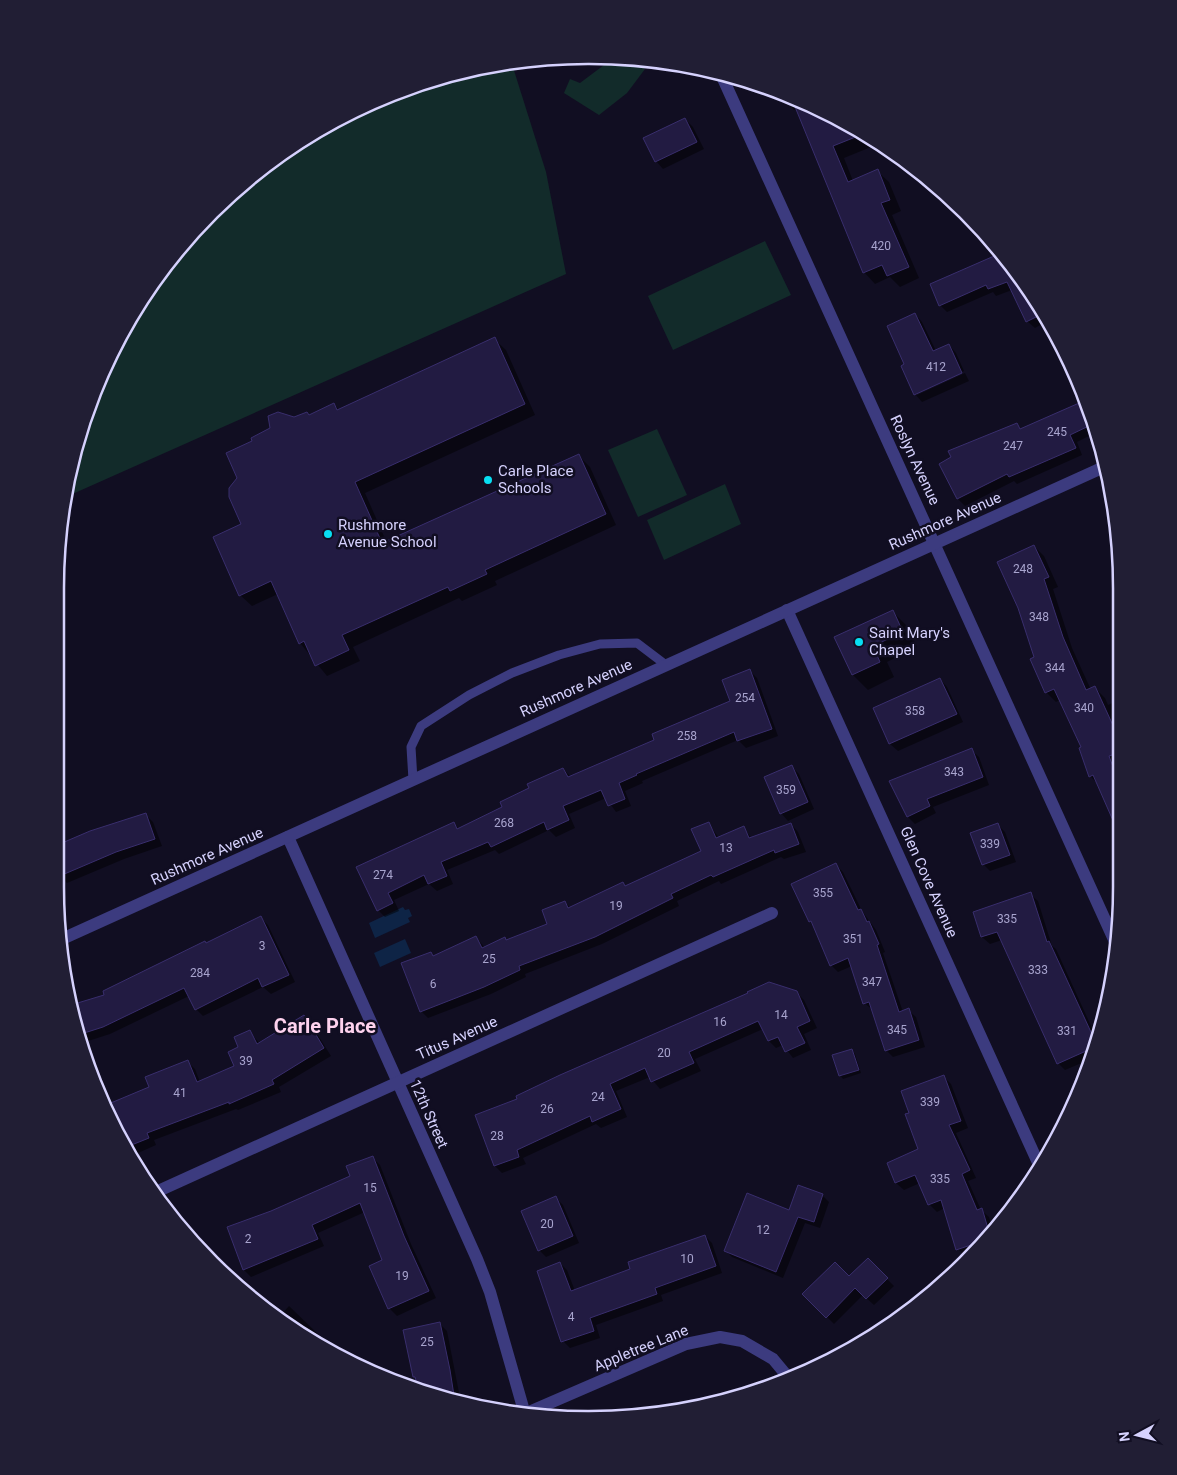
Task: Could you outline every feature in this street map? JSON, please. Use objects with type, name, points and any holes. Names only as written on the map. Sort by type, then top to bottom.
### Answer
[{"type":"street","name":"Roslyn Avenue","points":[[725,82],[1111,933]]},
{"type":"street","name":"Rushmore Avenue","points":[[66,937],[1099,469]]},
{"type":"street","name":"Glen Cove Avenue","points":[[788,610],[1037,1159]]},
{"type":"street","name":"12th Street","points":[[288,837],[477,1259],[490,1292],[523,1407]]},
{"type":"street","name":"Titus Avenue","points":[[162,1192],[772,913]]},
{"type":"street","name":"Appletree Lane","points":[[536,1408],[686,1344],[720,1337],[742,1341],[774,1359],[785,1372]]},
{"type":"lane","points":[[413,780],[411,747],[422,726],[469,695],[512,673],[559,655],[600,644],[637,643],[666,666]]},
{"type":"green space","points":[[605,64],[642,67],[645,69],[627,93],[599,115],[564,93],[570,79],[580,83]]},
{"type":"green space","points":[[514,69],[546,172],[566,274],[73,494],[92,420],[118,356],[152,297],[172,269],[217,217],[269,172],[326,134],[356,118],[420,92],[453,82]]},
{"type":"green space","points":[[765,241],[791,295],[673,350],[648,296]]},
{"type":"green space","points":[[657,429],[687,495],[638,517],[608,450]]},
{"type":"green space","points":[[725,484],[741,524],[664,560],[647,520]]},
{"type":"water","points":[[403,907],[405,910],[409,909],[412,916],[408,918],[410,922],[375,938],[369,923]]},
{"type":"water","points":[[405,939],[411,953],[380,967],[374,953]]},
{"type":"building","points":[[795,107],[856,137],[833,146],[848,182],[878,169],[890,200],[881,203],[909,267],[887,276],[882,265],[863,273]]},
{"type":"building","points":[[685,118],[697,142],[655,162],[643,138]]},
{"type":"building","points":[[994,256],[1037,316],[1026,322],[1007,282],[988,289],[986,285],[939,306],[930,284]]},
{"type":"building","points":[[915,313],[933,351],[949,344],[962,373],[914,395],[901,366],[904,364],[887,326]]},
{"type":"building","points":[[495,337],[525,404],[355,482],[382,543],[579,454],[606,514],[485,570],[487,574],[450,591],[448,587],[342,635],[349,650],[315,666],[304,641],[299,644],[271,581],[239,596],[213,537],[241,524],[229,497],[229,488],[237,478],[226,453],[252,441],[251,438],[270,428],[268,416],[278,412],[294,417],[307,412],[309,415],[334,403],[337,410]]},
{"type":"building","points":[[1079,403],[1087,427],[1070,435],[1076,448],[1009,477],[1007,474],[957,499],[939,464],[951,457],[948,451],[1017,423],[1020,429]]},
{"type":"building","points":[[1034,545],[1049,577],[1044,579],[1063,637],[1086,690],[1095,686],[1113,725],[1113,755],[1109,756],[1113,767],[1113,821],[1093,775],[1089,777],[1079,748],[1081,747],[1054,689],[1045,693],[1030,659],[1034,657],[1018,608],[997,562]]},
{"type":"building","name":"Saint Mary's Chapel","points":[[893,610],[903,632],[873,646],[880,662],[852,675],[834,637]]},
{"type":"building","points":[[750,669],[772,729],[737,741],[734,732],[619,783],[625,799],[608,806],[601,790],[563,806],[569,820],[547,830],[544,822],[491,847],[488,842],[441,862],[447,876],[428,884],[424,875],[388,893],[393,903],[377,911],[356,867],[454,822],[457,829],[502,807],[500,802],[529,788],[527,784],[563,768],[568,777],[654,740],[652,734],[730,701],[722,680]]},
{"type":"building","points":[[940,678],[957,714],[889,744],[873,708]]},
{"type":"building","points":[[972,748],[983,777],[927,799],[930,806],[907,817],[889,781]]},
{"type":"building","points":[[792,765],[808,802],[780,814],[764,777]]},
{"type":"building","points":[[146,813],[155,839],[116,852],[64,874],[64,842],[90,831]]},
{"type":"building","points":[[709,822],[716,838],[744,826],[749,838],[791,823],[799,844],[775,853],[774,850],[713,877],[711,875],[671,894],[673,898],[595,937],[519,966],[520,970],[484,987],[420,1012],[401,963],[431,952],[433,956],[476,936],[482,948],[505,937],[506,940],[547,924],[542,910],[565,901],[568,908],[623,882],[625,886],[701,851],[691,829]]},
{"type":"building","points":[[998,823],[1010,855],[982,865],[970,833]]},
{"type":"building","points":[[836,863],[858,910],[861,909],[867,922],[869,921],[879,944],[877,945],[899,1012],[909,1008],[919,1040],[885,1051],[869,1002],[863,1004],[848,958],[830,966],[811,921],[809,922],[791,884]]},
{"type":"building","points":[[1031,892],[1047,942],[1049,941],[1092,1033],[1086,1051],[1057,1064],[997,932],[981,937],[973,912]]},
{"type":"building","points":[[261,916],[289,975],[262,987],[258,978],[195,1010],[184,988],[103,1027],[85,1033],[77,1003],[104,995],[103,991],[205,941],[206,943]]},
{"type":"building","points":[[769,982],[797,991],[810,1021],[797,1027],[805,1043],[785,1052],[778,1037],[768,1041],[758,1021],[689,1052],[694,1063],[651,1082],[645,1068],[610,1084],[621,1109],[592,1122],[590,1116],[517,1150],[519,1157],[494,1166],[475,1115],[517,1099],[516,1096],[560,1075],[748,993]]},
{"type":"building","points":[[304,1015],[324,1048],[272,1080],[274,1084],[229,1104],[229,1102],[147,1133],[149,1138],[132,1145],[111,1103],[149,1087],[145,1077],[188,1060],[197,1082],[234,1066],[228,1052],[238,1047],[234,1037],[250,1030],[257,1044]]},
{"type":"building","points":[[852,1049],[859,1070],[839,1076],[832,1055]]},
{"type":"building","points":[[944,1075],[961,1121],[949,1125],[970,1170],[962,1174],[977,1210],[982,1208],[987,1227],[972,1245],[956,1250],[941,1200],[928,1205],[915,1175],[895,1183],[887,1163],[918,1149],[905,1114],[909,1113],[901,1091]]},
{"type":"building","points":[[373,1156],[404,1236],[429,1291],[388,1309],[369,1266],[382,1260],[360,1203],[312,1225],[318,1239],[243,1270],[227,1227],[271,1211],[350,1176],[346,1166]]},
{"type":"building","points":[[798,1185],[823,1194],[814,1222],[798,1217],[776,1272],[724,1251],[747,1193],[789,1210]]},
{"type":"building","points":[[556,1196],[573,1236],[538,1251],[521,1211]]},
{"type":"building","points":[[705,1235],[716,1266],[655,1288],[657,1294],[590,1318],[594,1331],[561,1342],[537,1271],[560,1262],[571,1291],[630,1269],[628,1262]]},
{"type":"building","points":[[868,1258],[888,1278],[866,1299],[855,1288],[826,1318],[802,1294],[835,1262],[849,1276]]},
{"type":"building","points":[[440,1322],[454,1393],[416,1382],[415,1377],[413,1377],[403,1330]]},
{"type":"place","name":"Carle Place Schools","points":[[488,480]]},
{"type":"place","name":"Rushmore Avenue School","points":[[328,534]]},
{"type":"place","name":"Saint Mary's Chapel","points":[[859,642]]},
{"type":"district","name":"Carle Place","points":[[325,1026]]}]
